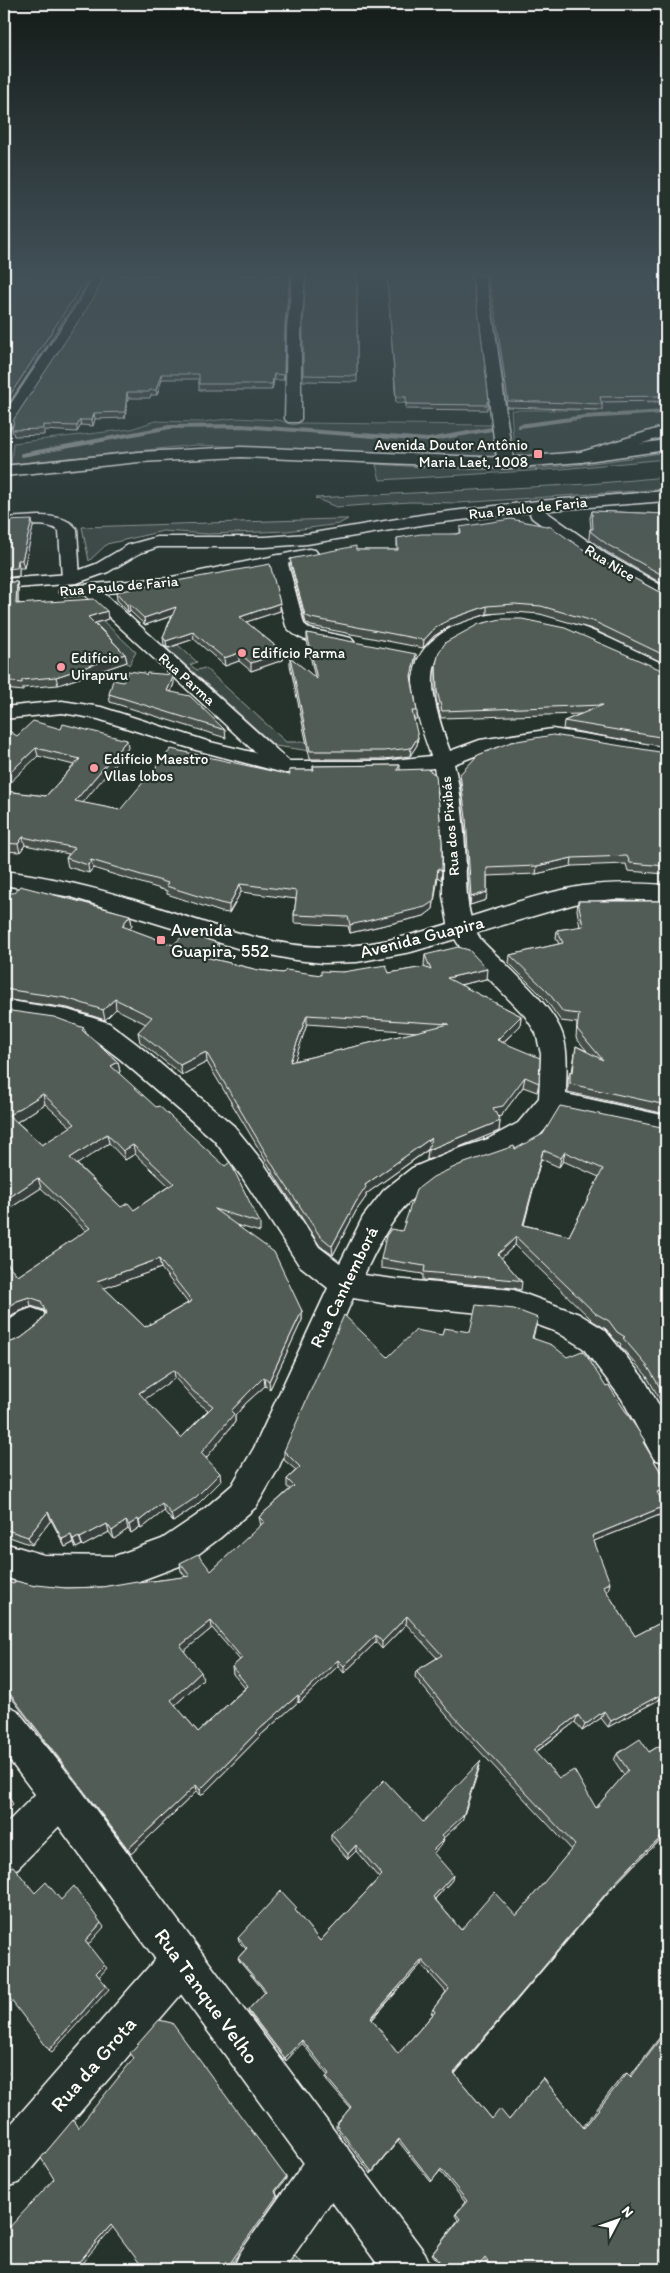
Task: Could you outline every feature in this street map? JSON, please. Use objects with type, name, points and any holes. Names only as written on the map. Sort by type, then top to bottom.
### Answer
[{"type":"street","points":[[4,425],[33,381]]},
{"type":"street","points":[[293,381],[294,419]]},
{"type":"street","points":[[493,381],[506,463]]},
{"type":"street","points":[[581,458],[666,431]]},
{"type":"street","points":[[4,471],[197,453],[271,453],[506,463],[581,458],[666,445]]},
{"type":"street","points":[[604,501],[666,496]]},
{"type":"street","name":"Rua Paulo de Faria","points":[[4,596],[167,583],[278,560],[604,501]]},
{"type":"street","name":"Rua Paulo de Faria","points":[[4,584],[71,580],[102,568],[134,549],[169,540],[236,543],[299,540],[427,519],[538,506],[604,501]]},
{"type":"street","name":"Rua Nice","points":[[538,514],[554,528],[646,585],[666,595]]},
{"type":"street","name":"Rua Nice","points":[[507,520],[554,528]]},
{"type":"street","points":[[4,523],[53,522],[63,524],[68,529],[71,580]]},
{"type":"street","points":[[167,583],[182,574],[196,560],[196,555],[193,551],[186,546],[169,540]]},
{"type":"street","points":[[278,560],[296,626],[304,633],[365,645]]},
{"type":"street","name":"Rua Parma","points":[[90,590],[284,767]]},
{"type":"street","name":"Rua dos Pixibás","points":[[461,929],[455,896],[454,849],[448,788],[443,760],[427,714],[424,668],[420,655],[461,630],[478,623],[518,618],[537,619],[583,634],[666,672]]},
{"type":"street","points":[[4,721],[14,712],[62,707],[101,713],[203,746],[284,767],[384,767],[443,760],[480,746],[552,734],[666,753]]},
{"type":"street","name":"Avenida Guapira","points":[[4,878],[32,880],[48,884],[232,940],[305,954],[353,955],[405,945],[583,894],[615,891],[666,894]]},
{"type":"street","points":[[461,929],[472,946],[534,1010],[549,1032],[554,1054],[552,1101],[666,1126]]},
{"type":"street","points":[[4,1009],[59,1016],[100,1030],[129,1052],[224,1133],[252,1168],[300,1244],[310,1256],[345,1284],[394,1292],[514,1304],[568,1323],[594,1339],[633,1389],[666,1448]]},
{"type":"street","name":"Rua Canhemborá","points":[[4,1560],[44,1572],[115,1573],[173,1552],[208,1527],[244,1496],[266,1458],[319,1337],[373,1225],[394,1198],[422,1176],[462,1159],[498,1147],[528,1130],[552,1101]]},
{"type":"street","points":[[4,1341],[32,1322]]},
{"type":"street","name":"Rua Tanque Velho","points":[[4,1723],[61,1796],[181,1962],[409,2269]]},
{"type":"street","points":[[4,1854],[61,1796]]},
{"type":"street","name":"Rua da Grota","points":[[4,2166],[181,1962]]},
{"type":"street","points":[[256,2269],[331,2163]]},
{"type":"shaded area","points":[[595,382],[642,390],[647,403],[666,402],[666,428],[611,444],[565,454],[526,456],[514,451],[511,410],[601,410]]},
{"type":"shaded area","points":[[236,418],[279,420],[293,425],[299,423],[492,425],[495,455],[490,457],[196,445],[11,464],[13,443],[131,429],[155,421],[201,422]]},
{"type":"shaded area","points":[[666,452],[666,459],[561,469],[380,480],[376,464],[467,469],[522,469],[594,463]]},
{"type":"shaded area","points":[[666,477],[666,489],[458,503],[410,502],[336,507],[315,498],[589,484]]},
{"type":"shaded area","points":[[348,519],[339,524],[287,531],[208,534],[163,531],[107,544],[89,561],[82,527]]},
{"type":"shaded area","points":[[86,605],[136,652],[129,665],[80,616]]},
{"type":"shaded area","points":[[178,645],[197,662],[190,665],[197,670],[205,668],[286,742],[307,742],[311,751],[275,746],[168,649]]},
{"type":"building","points":[[4,381],[19,381],[4,404]]},
{"type":"building","points":[[39,381],[159,381],[156,390],[150,390],[149,392],[127,392],[125,412],[94,413],[92,420],[80,420],[77,426],[43,425],[43,429],[12,430],[14,419]]},
{"type":"building","points":[[199,381],[273,381],[272,384],[199,384]]},
{"type":"building","points":[[395,381],[487,381],[489,401],[487,401],[487,405],[406,404],[406,397],[396,397]]},
{"type":"building","points":[[505,381],[666,381],[666,396],[600,397],[602,404],[508,401]]},
{"type":"building","points":[[592,511],[666,514],[666,577],[608,545],[591,532],[590,529],[593,529]]},
{"type":"building","points":[[511,519],[551,527],[593,556],[666,594],[666,656],[593,621],[541,606],[514,604],[487,606],[450,619],[434,629],[424,640],[311,618],[305,615],[290,559],[356,546],[356,550],[398,550],[397,538],[421,534],[456,534],[461,533],[460,527]]},
{"type":"building","points":[[32,520],[22,560],[18,560],[17,568],[4,569],[4,521]]},
{"type":"building","points":[[270,564],[280,603],[240,617],[283,652],[251,663],[239,653],[224,658],[193,632],[166,641],[163,637],[176,607],[144,618],[129,604],[127,605],[116,592]]},
{"type":"building","points":[[4,582],[17,582],[16,604],[94,599],[107,611],[88,617],[125,654],[56,677],[22,680],[22,683],[4,681]]},
{"type":"building","points":[[501,619],[522,619],[565,628],[666,672],[666,738],[564,721],[603,705],[442,711],[437,691],[436,664],[439,652],[446,642],[479,624]]},
{"type":"building","points":[[307,633],[416,654],[411,676],[417,711],[412,711],[418,737],[411,748],[384,751],[310,751],[290,657],[317,679]]},
{"type":"building","points":[[128,671],[144,673],[146,675],[147,673],[174,675],[167,691],[190,696],[225,730],[109,694],[113,680],[123,682]]},
{"type":"building","points":[[33,721],[61,729],[63,724],[127,740],[75,801],[120,810],[171,749],[290,775],[289,770],[314,770],[313,766],[400,765],[397,770],[427,769],[436,775],[442,841],[442,871],[438,868],[434,901],[425,907],[350,925],[348,917],[294,915],[297,891],[240,884],[229,905],[166,886],[168,883],[91,860],[88,865],[66,858],[75,848],[23,837],[18,844],[4,843],[4,791],[46,796],[80,759],[36,748],[4,778],[4,728],[17,736]]},
{"type":"building","points":[[553,735],[666,753],[666,866],[630,863],[627,856],[572,858],[537,866],[487,868],[487,892],[471,897],[466,818],[460,774],[478,755],[511,742]]},
{"type":"building","points":[[20,886],[130,915],[122,926],[173,945],[186,933],[218,943],[205,957],[258,970],[283,973],[286,970],[321,975],[321,971],[343,972],[386,965],[389,973],[424,967],[431,970],[425,955],[458,947],[469,950],[487,969],[447,978],[521,1016],[497,1040],[540,1058],[539,1083],[525,1077],[503,1106],[493,1108],[500,1121],[428,1150],[431,1138],[365,1185],[366,1187],[332,1246],[320,1236],[277,1172],[206,1052],[180,1065],[138,1032],[152,1017],[115,999],[103,1010],[66,998],[4,989],[4,892],[14,893]],"holes":[[[307,1015],[449,1024],[290,1062]]]},
{"type":"building","points":[[578,901],[666,901],[666,1105],[570,1084],[570,1071],[573,1072],[576,1046],[603,1060],[577,1029],[579,1014],[563,1012],[548,992],[510,955],[563,943],[557,930],[583,926]]},
{"type":"building","points":[[4,1010],[54,1017],[84,1028],[82,1030],[118,1062],[111,1066],[156,1107],[159,1106],[225,1166],[230,1162],[260,1223],[214,1209],[274,1252],[302,1311],[269,1381],[264,1377],[246,1395],[231,1411],[234,1414],[201,1453],[220,1473],[195,1498],[171,1514],[162,1503],[139,1521],[138,1519],[129,1525],[126,1521],[112,1531],[107,1524],[73,1540],[71,1535],[62,1539],[48,1512],[28,1537],[4,1529],[4,1345],[21,1338],[38,1325],[46,1313],[41,1301],[29,1297],[17,1301],[4,1311],[4,1260],[18,1276],[90,1228],[38,1178],[4,1201]],"holes":[[[43,1094],[75,1124],[42,1145],[9,1115]],[[107,1134],[123,1151],[133,1145],[174,1183],[134,1210],[128,1203],[121,1207],[70,1158]],[[159,1259],[192,1301],[145,1327],[97,1281]],[[174,1370],[194,1392],[213,1406],[181,1438],[139,1393]]]},
{"type":"building","points":[[560,1106],[666,1128],[666,1398],[648,1367],[623,1338],[625,1337],[617,1332],[609,1321],[595,1313],[516,1237],[498,1254],[522,1282],[424,1272],[425,1266],[381,1259],[386,1236],[391,1229],[402,1231],[416,1190],[433,1177],[459,1165],[514,1146],[515,1149],[543,1134]],"holes":[[[543,1150],[561,1158],[565,1152],[603,1169],[569,1236],[523,1225]]]},
{"type":"building","points":[[476,1305],[514,1309],[538,1318],[532,1338],[552,1345],[567,1357],[582,1351],[606,1387],[609,1386],[645,1441],[643,1442],[666,1481],[666,1489],[657,1492],[665,1506],[592,1536],[610,1583],[603,1586],[635,1636],[666,1620],[666,1692],[611,1721],[604,1711],[585,1725],[578,1715],[533,1750],[559,1778],[574,1770],[596,1808],[628,1770],[617,1754],[640,1739],[649,1752],[666,1742],[666,1833],[613,1885],[454,2073],[492,2119],[500,2109],[509,2120],[543,2078],[584,2128],[627,2073],[631,2077],[666,2031],[666,2260],[665,2258],[660,2269],[493,2269],[485,2258],[476,2269],[445,2269],[433,2253],[460,2219],[456,2214],[467,2201],[441,2169],[432,2181],[399,2139],[372,2172],[336,2125],[351,2107],[326,2077],[329,2074],[302,2040],[285,2058],[248,2010],[266,1991],[238,1958],[247,1948],[238,1938],[281,1891],[297,1908],[295,1910],[320,1941],[382,1875],[356,1845],[348,1854],[331,1834],[384,1780],[423,1822],[481,1760],[463,1816],[441,1836],[444,1839],[432,1851],[453,1875],[433,1897],[461,1930],[494,1892],[516,1916],[575,1845],[448,1710],[416,1671],[442,1655],[407,1616],[382,1642],[376,1635],[344,1666],[338,1660],[299,1697],[298,1695],[261,1728],[200,1790],[196,1785],[128,1849],[4,1686],[4,1576],[12,1584],[16,1581],[35,1586],[66,1588],[102,1587],[137,1581],[138,1583],[190,1576],[180,1563],[198,1554],[211,1571],[264,1522],[259,1517],[294,1486],[287,1479],[300,1467],[284,1451],[344,1315],[388,1357],[416,1330],[442,1335],[444,1328],[470,1332]],"holes":[[[211,1621],[242,1658],[232,1667],[248,1686],[198,1732],[171,1700],[201,1672],[180,1646]],[[422,1960],[449,1989],[433,2009],[435,2012],[398,2054],[371,2018]]]},
{"type":"building","points":[[4,1791],[10,1799],[4,1805]]},
{"type":"building","points":[[13,1866],[35,1893],[46,1882],[61,1900],[74,1886],[101,1923],[85,1941],[104,1965],[96,1973],[106,1985],[49,2050],[4,1991],[4,1870]]},
{"type":"building","points":[[159,2020],[172,2023],[286,2177],[275,2191],[277,2196],[226,2269],[144,2269],[111,2225],[78,2263],[83,2269],[4,2269],[4,2224],[7,2230],[54,2179],[41,2158],[73,2120],[78,2128],[134,2058],[130,2053]]},
{"type":"building","points":[[295,2256],[306,2269],[284,2269]]},
{"type":"waterway","points":[[519,426],[585,417],[666,412]]},
{"type":"waterway","points":[[22,455],[170,427],[242,426],[428,440],[492,429]]},
{"type":"place","name":"Avenida Doutor Antônio Maria Laet, 1008","points":[[538,454]]},
{"type":"place","name":"Edifício Parma","points":[[242,653]]},
{"type":"place","name":"Edifício Uirapuru","points":[[61,667]]},
{"type":"place","name":"Edifício Maestro Vllas lobos","points":[[94,768]]},
{"type":"place","name":"Avenida Guapira, 552","points":[[161,940]]}]
